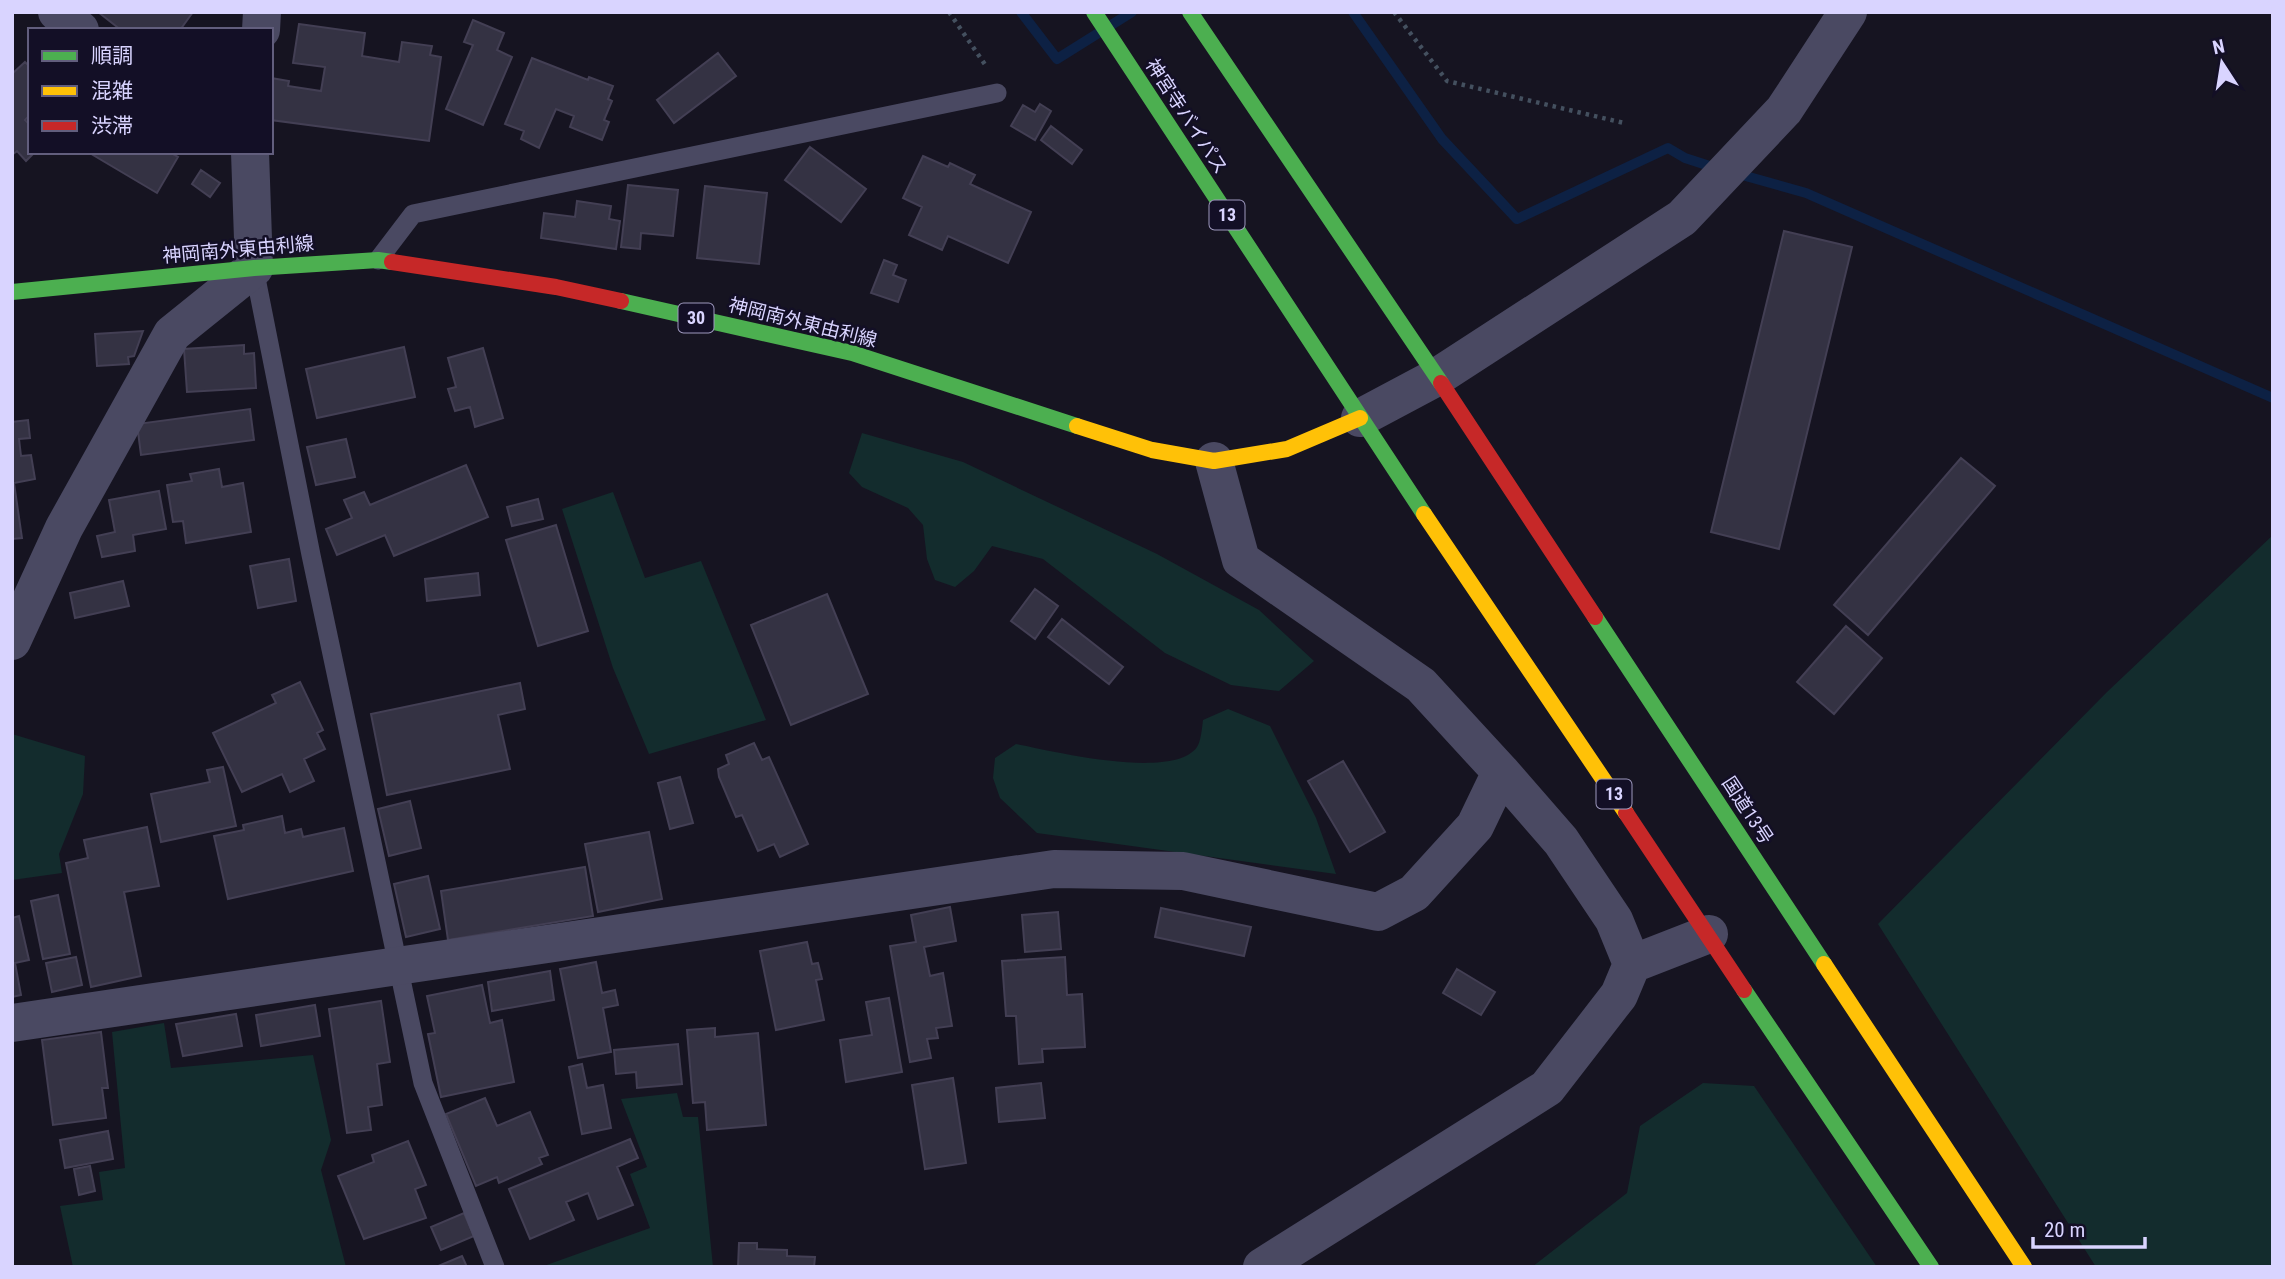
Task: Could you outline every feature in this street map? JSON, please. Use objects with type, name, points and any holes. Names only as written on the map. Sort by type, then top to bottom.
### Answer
[{"type":"main road","name":"神宮寺バイパス","points":[[1094,12],[1360,418]]},
{"type":"main road","points":[[1190,12],[1437,377]]},
{"type":"main road","name":"神岡南外東由利線","points":[[12,292],[254,268],[378,260],[556,287],[852,353],[1152,450],[1213,461],[1287,449],[1360,418]]},
{"type":"main road","name":"国道13号","points":[[1437,377],[2024,1267]]},
{"type":"main road","name":"13","points":[[1360,418],[1931,1267]]},
{"type":"street","points":[[57,12],[77,28]]},
{"type":"street","points":[[1360,418],[1437,377],[1682,218],[1784,110],[1848,12]]},
{"type":"street","points":[[12,641],[64,528],[172,334],[254,268],[246,155]]},
{"type":"street","points":[[1213,461],[1241,560],[1420,685],[1561,841],[1614,920],[1632,964],[1619,995],[1547,1088],[1262,1267]]},
{"type":"street","points":[[12,1023],[1054,869],[1183,871],[1378,912],[1414,893],[1475,825],[1501,772]]},
{"type":"street","points":[[1632,964],[1709,934]]},
{"type":"lane","points":[[378,260],[413,214],[997,93]]},
{"type":"lane","points":[[254,268],[311,555],[423,1083],[495,1267]]},
{"type":"path","points":[[949,12],[982,58],[997,93]]},
{"type":"path","points":[[1394,12],[1447,81],[1624,123]]},
{"type":"green space","points":[[862,433],[963,462],[1157,554],[1259,610],[1314,661],[1279,691],[1231,685],[1165,653],[1043,559],[992,546],[974,571],[955,587],[935,580],[927,559],[923,525],[908,508],[862,487],[849,473]]},
{"type":"green space","points":[[613,492],[645,578],[701,561],[766,720],[649,754],[613,668],[562,509]]},
{"type":"green space","points":[[2273,535],[2273,1267],[2096,1267],[1878,924],[2107,692]]},
{"type":"green space","points":[[1228,709],[1270,726],[1316,818],[1336,874],[1037,833],[1000,798],[993,778],[995,758],[1016,744],[1111,761],[1164,762],[1184,757],[1197,747],[1203,720]]},
{"type":"green space","points":[[12,734],[85,756],[83,794],[59,854],[62,873],[12,880]]},
{"type":"green space","points":[[164,1023],[171,1068],[313,1055],[331,1140],[321,1170],[346,1267],[73,1267],[60,1206],[103,1200],[99,1172],[125,1168],[112,1032]]},
{"type":"green space","points":[[1703,1083],[1754,1086],[1877,1267],[1532,1267],[1627,1193],[1640,1126]]},
{"type":"green space","points":[[677,1093],[683,1117],[698,1117],[713,1267],[541,1267],[650,1228],[630,1174],[647,1167],[621,1099]]},
{"type":"building","points":[[98,12],[193,12],[181,28],[118,28]]},
{"type":"building","points":[[473,20],[504,33],[497,50],[512,57],[483,125],[446,109],[473,45],[464,42]]},
{"type":"building","points":[[299,24],[365,33],[362,56],[399,62],[402,42],[432,46],[430,55],[441,57],[429,141],[273,120],[273,78],[289,81],[288,86],[321,91],[325,67],[293,63]]},
{"type":"building","points":[[718,53],[736,76],[674,123],[657,100]]},
{"type":"building","points":[[532,58],[588,80],[589,77],[613,86],[608,99],[612,101],[604,120],[609,122],[602,140],[570,127],[574,116],[556,109],[539,148],[521,139],[524,131],[505,124]]},
{"type":"building","points":[[25,62],[28,65],[28,117],[25,120],[28,123],[28,154],[33,154],[26,161],[17,151],[12,155],[12,74]]},
{"type":"building","points":[[1040,104],[1051,111],[1035,140],[1011,126],[1023,105],[1035,112]]},
{"type":"building","points":[[1051,126],[1082,150],[1072,164],[1041,140]]},
{"type":"building","points":[[810,147],[866,189],[841,222],[785,180]]},
{"type":"building","points":[[91,154],[173,154],[178,157],[157,193]]},
{"type":"building","points":[[923,156],[948,167],[950,163],[975,175],[970,184],[1031,212],[1008,263],[948,236],[942,250],[909,235],[922,207],[903,198]]},
{"type":"building","points":[[201,170],[220,183],[210,197],[192,184]]},
{"type":"building","points":[[628,185],[678,190],[673,236],[641,233],[640,249],[621,247]]},
{"type":"building","points":[[705,186],[767,193],[759,264],[697,258]]},
{"type":"building","points":[[577,201],[611,206],[609,219],[620,221],[616,249],[541,238],[544,213],[575,217]]},
{"type":"building","points":[[1784,231],[1852,247],[1779,549],[1711,532]]},
{"type":"building","points":[[884,260],[897,265],[893,275],[906,280],[898,302],[871,293]]},
{"type":"building","points":[[143,331],[134,356],[128,357],[129,364],[97,366],[95,334]]},
{"type":"building","points":[[244,345],[244,354],[254,353],[256,388],[187,392],[184,349]]},
{"type":"building","points":[[404,347],[415,397],[317,418],[306,369]]},
{"type":"building","points":[[483,348],[503,418],[475,427],[470,407],[455,411],[448,389],[456,387],[448,358]]},
{"type":"building","points":[[250,409],[254,440],[141,455],[137,424]]},
{"type":"building","points":[[28,420],[30,438],[19,439],[21,456],[31,455],[35,479],[14,483],[22,538],[12,539],[12,422]]},
{"type":"building","points":[[346,439],[355,477],[316,485],[307,447]]},
{"type":"building","points":[[1961,458],[1995,486],[1868,635],[1834,605]]},
{"type":"building","points":[[466,465],[488,517],[394,556],[385,535],[337,555],[326,529],[352,518],[344,500],[364,492],[370,505]]},
{"type":"building","points":[[219,469],[222,487],[243,483],[251,532],[186,543],[183,521],[173,522],[167,485],[192,481],[190,474]]},
{"type":"building","points":[[159,491],[166,529],[133,535],[135,551],[102,557],[97,536],[115,532],[109,500]]},
{"type":"building","points":[[538,499],[543,519],[512,526],[507,507]]},
{"type":"building","points":[[556,525],[588,631],[538,646],[506,540]]},
{"type":"building","points":[[289,559],[296,601],[258,608],[250,566]]},
{"type":"building","points":[[478,573],[480,595],[427,601],[425,579]]},
{"type":"building","points":[[123,581],[129,606],[75,618],[70,593]]},
{"type":"building","points":[[1035,589],[1058,606],[1035,639],[1011,621]]},
{"type":"building","points":[[827,594],[868,694],[791,725],[751,625]]},
{"type":"building","points":[[1062,619],[1123,667],[1109,684],[1048,637]]},
{"type":"building","points":[[1846,626],[1882,658],[1834,714],[1797,682]]},
{"type":"building","points":[[300,682],[323,730],[317,733],[325,749],[304,759],[314,781],[290,792],[282,774],[242,792],[213,733],[276,703],[272,695]]},
{"type":"building","points":[[520,683],[525,709],[498,715],[510,769],[387,795],[371,714]]},
{"type":"building","points":[[754,743],[762,760],[769,757],[808,844],[780,857],[774,844],[758,851],[742,815],[736,817],[719,777],[718,769],[729,764],[726,755]]},
{"type":"building","points":[[1343,761],[1385,832],[1350,852],[1308,781]]},
{"type":"building","points":[[223,767],[236,826],[161,842],[151,794],[210,782],[207,770]]},
{"type":"building","points":[[680,777],[693,823],[670,829],[658,783]]},
{"type":"building","points":[[410,801],[421,848],[389,856],[378,809]]},
{"type":"building","points":[[282,816],[285,833],[301,829],[303,837],[344,828],[353,871],[228,899],[214,836],[244,830],[243,825]]},
{"type":"building","points":[[147,827],[159,886],[124,892],[141,976],[91,987],[66,863],[88,858],[84,840]]},
{"type":"building","points":[[649,832],[662,899],[598,912],[585,844]]},
{"type":"building","points":[[585,867],[593,916],[448,940],[441,891]]},
{"type":"building","points":[[428,876],[440,929],[406,937],[394,884]]},
{"type":"building","points":[[58,895],[70,954],[43,959],[31,901]]},
{"type":"building","points":[[950,907],[956,941],[924,947],[930,976],[943,973],[952,1026],[936,1028],[938,1038],[927,1039],[931,1058],[910,1062],[890,946],[916,942],[911,915]]},
{"type":"building","points":[[1161,908],[1251,927],[1244,956],[1155,937]]},
{"type":"building","points":[[1058,912],[1061,949],[1025,952],[1022,915]]},
{"type":"building","points":[[19,916],[29,960],[15,963],[21,995],[12,997],[12,918]]},
{"type":"building","points":[[807,942],[812,964],[818,963],[822,979],[816,980],[824,1020],[776,1030],[760,951]]},
{"type":"building","points":[[76,957],[82,985],[52,992],[46,963]]},
{"type":"building","points":[[1065,957],[1067,995],[1082,994],[1085,1047],[1042,1049],[1043,1062],[1019,1064],[1016,1016],[1006,1016],[1002,961]]},
{"type":"building","points":[[596,962],[602,993],[615,990],[618,1005],[603,1008],[611,1052],[578,1058],[560,969]]},
{"type":"building","points":[[1457,969],[1495,992],[1481,1015],[1443,993]]},
{"type":"building","points":[[550,971],[554,1000],[492,1011],[488,982]]},
{"type":"building","points":[[482,985],[490,1023],[502,1020],[514,1082],[441,1097],[428,1034],[435,1033],[427,996]]},
{"type":"building","points":[[889,998],[902,1072],[846,1082],[840,1040],[872,1035],[866,1002]]},
{"type":"building","points":[[381,1001],[390,1062],[377,1064],[382,1105],[368,1107],[371,1130],[347,1133],[329,1009]]},
{"type":"building","points":[[315,1005],[320,1036],[261,1046],[256,1015]]},
{"type":"building","points":[[236,1014],[242,1046],[183,1056],[176,1024]]},
{"type":"building","points":[[715,1028],[715,1037],[758,1033],[766,1125],[707,1130],[705,1102],[693,1103],[687,1030]]},
{"type":"building","points":[[101,1032],[108,1088],[102,1088],[106,1118],[53,1125],[42,1040]]},
{"type":"building","points":[[678,1044],[682,1084],[637,1088],[636,1072],[616,1074],[614,1050]]},
{"type":"building","points":[[582,1064],[587,1088],[603,1085],[611,1128],[582,1134],[569,1067]]},
{"type":"building","points":[[953,1078],[966,1163],[925,1169],[912,1085]]},
{"type":"building","points":[[1041,1083],[1045,1118],[999,1122],[996,1088]]},
{"type":"building","points":[[485,1098],[497,1126],[530,1112],[548,1155],[539,1158],[542,1164],[499,1183],[497,1177],[476,1186],[446,1114]]},
{"type":"building","points":[[108,1131],[113,1159],[65,1168],[60,1140]]},
{"type":"building","points":[[630,1139],[638,1158],[617,1167],[633,1205],[598,1219],[588,1193],[566,1202],[574,1220],[530,1239],[509,1189]]},
{"type":"building","points":[[408,1141],[426,1185],[415,1189],[426,1218],[364,1239],[338,1176],[374,1162],[372,1155]]},
{"type":"building","points":[[90,1166],[95,1191],[79,1195],[74,1169]]},
{"type":"building","points":[[464,1213],[474,1236],[441,1250],[431,1227]]},
{"type":"building","points":[[739,1243],[757,1243],[757,1249],[787,1250],[787,1256],[815,1257],[814,1267],[738,1267]]},
{"type":"building","points":[[462,1256],[467,1267],[436,1267]]},
{"type":"waterway","points":[[1021,12],[1057,59],[1132,12]]},
{"type":"waterway","points":[[1353,12],[1442,139],[1517,219],[1668,148],[1685,158],[1719,169]]},
{"type":"waterway","points":[[1735,173],[1806,193],[2273,398]]},
{"type":"traffic: fast","points":[[1094,12],[1424,514]]},
{"type":"traffic: fast","points":[[1190,12],[1441,383]]},
{"type":"traffic: fast","points":[[12,292],[254,268],[378,260],[392,262]]},
{"type":"traffic: fast","points":[[621,301],[852,353],[1077,426]]},
{"type":"traffic: fast","points":[[1595,617],[1824,964]]},
{"type":"traffic: fast","points":[[1744,990],[1931,1267]]},
{"type":"traffic: slow","points":[[1077,426],[1152,450],[1214,461],[1287,449],[1360,418]]},
{"type":"traffic: slow","points":[[1424,514],[1626,813]]},
{"type":"traffic: slow","points":[[1824,964],[2024,1267]]},
{"type":"traffic: jam","points":[[392,262],[556,287],[621,301]]},
{"type":"traffic: jam","points":[[1441,383],[1595,617]]},
{"type":"traffic: jam","points":[[1626,813],[1744,990]]}]
